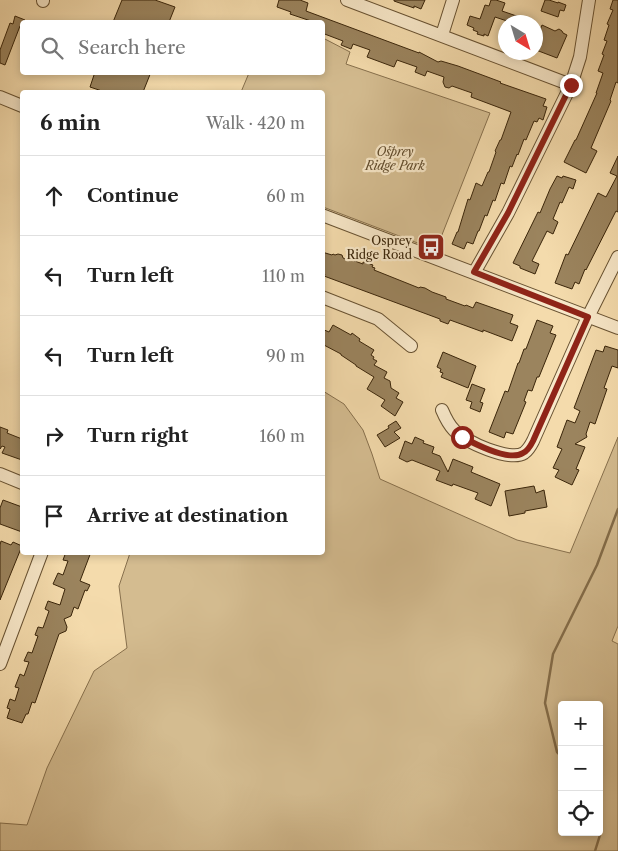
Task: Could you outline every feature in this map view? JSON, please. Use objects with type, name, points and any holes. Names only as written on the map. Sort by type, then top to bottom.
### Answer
[{"type":"street","points":[[347,0],[571,85]]},
{"type":"street","points":[[442,35],[453,0]]},
{"type":"street","points":[[474,272],[508,213],[571,85],[580,57],[590,0]]},
{"type":"street","points":[[0,98],[20,105]]},
{"type":"street","points":[[325,217],[618,328]]},
{"type":"street","points":[[442,410],[455,431],[471,442],[507,455],[516,456],[523,454],[533,441],[588,317],[618,257]]},
{"type":"street","points":[[325,298],[378,319],[410,346]]},
{"type":"street","points":[[0,474],[20,482]]},
{"type":"street","points":[[0,664],[41,555]]},
{"type":"green space","name":"Osprey Ridge Park","points":[[325,39],[350,52],[346,64],[490,113],[436,250],[325,208],[325,90],[242,90],[248,75],[325,75]]},
{"type":"green space","points":[[325,392],[344,404],[363,430],[380,479],[517,540],[570,553],[618,437],[618,626],[612,641],[618,644],[618,851],[0,851],[0,823],[27,825],[47,768],[94,671],[127,648],[119,586],[129,555],[325,555]]},
{"type":"building","points":[[122,0],[155,0],[175,7],[170,20],[114,20]]},
{"type":"building","points":[[279,0],[300,0],[308,3],[306,11],[419,52],[438,62],[441,61],[458,66],[546,99],[543,106],[547,107],[543,120],[539,118],[537,122],[534,121],[512,167],[510,166],[504,184],[501,183],[495,201],[493,200],[487,216],[485,215],[473,244],[467,242],[464,249],[452,244],[458,232],[468,199],[470,200],[476,183],[482,186],[489,172],[495,151],[511,112],[471,97],[472,93],[452,86],[449,88],[445,87],[444,77],[427,71],[425,76],[415,72],[417,67],[397,60],[394,67],[367,57],[370,50],[353,44],[351,49],[341,45],[343,41],[325,34],[325,20],[308,20],[277,7]]},
{"type":"building","points":[[394,0],[425,0],[421,9]]},
{"type":"building","points":[[491,0],[505,3],[502,11],[514,15],[498,15],[498,18],[495,17],[488,36],[477,34],[478,32],[473,30],[474,28],[467,25],[470,16],[480,19],[485,5],[489,6]]},
{"type":"building","points":[[545,0],[566,5],[564,11],[560,10],[558,17],[541,11]]},
{"type":"building","points":[[613,0],[618,0],[618,83],[616,82],[611,101],[591,148],[597,151],[586,173],[564,162],[597,93],[603,73],[598,71],[607,41],[604,40],[609,25],[607,24],[613,10],[610,9]]},
{"type":"building","points":[[15,16],[25,20],[20,20],[20,26],[5,65],[0,63],[0,50],[10,23],[13,24]]},
{"type":"building","points":[[543,25],[555,31],[559,29],[567,35],[557,58],[543,53]]},
{"type":"building","points":[[94,75],[150,75],[144,90],[99,90],[90,87]]},
{"type":"building","points":[[618,156],[618,212],[616,211],[579,284],[575,282],[572,289],[555,283],[566,254],[568,255],[598,193],[606,197],[617,176],[610,173]]},
{"type":"building","points":[[557,176],[576,180],[573,189],[569,187],[562,203],[560,202],[553,219],[558,222],[553,234],[547,231],[532,261],[539,264],[535,274],[513,263],[538,212],[540,213]]},
{"type":"building","points":[[325,253],[342,255],[343,258],[350,261],[373,265],[374,270],[419,288],[425,288],[465,306],[473,308],[476,302],[513,315],[510,323],[518,326],[512,341],[450,320],[448,324],[440,321],[440,319],[325,276]]},
{"type":"building","points":[[537,320],[553,326],[550,333],[556,335],[532,391],[528,390],[524,401],[526,402],[513,434],[506,432],[504,438],[489,432],[505,391],[508,392],[518,363],[524,349],[526,349]]},
{"type":"building","points":[[333,325],[351,335],[352,333],[360,339],[359,341],[374,350],[371,355],[377,361],[374,365],[387,372],[384,378],[390,381],[391,388],[399,393],[396,398],[403,402],[395,416],[381,406],[385,400],[367,389],[374,377],[341,354],[325,346],[325,330],[329,332]]},
{"type":"building","points":[[605,346],[618,350],[618,368],[612,366],[604,388],[607,389],[595,424],[590,422],[586,434],[587,437],[575,444],[585,447],[576,469],[579,470],[572,485],[555,477],[559,470],[553,468],[562,449],[557,447],[567,420],[575,423],[580,411],[574,408],[596,350],[603,352]]},
{"type":"building","points":[[443,352],[476,366],[468,388],[441,377],[443,373],[437,367]]},
{"type":"building","points":[[472,384],[485,389],[480,402],[483,403],[480,412],[470,408],[472,402],[466,400]]},
{"type":"building","points":[[396,421],[401,428],[394,432],[400,438],[385,447],[377,435]]},
{"type":"building","points":[[0,427],[8,430],[7,433],[20,438],[20,459],[2,453],[5,447],[2,446],[0,449]]},
{"type":"building","points":[[415,437],[424,441],[423,443],[434,447],[432,453],[440,456],[448,472],[453,459],[473,467],[471,472],[500,484],[491,506],[475,499],[478,493],[436,480],[440,471],[412,460],[407,462],[399,458],[405,441],[412,444]]},
{"type":"building","points":[[534,486],[536,493],[544,490],[547,507],[509,516],[505,491]]},
{"type":"building","points":[[3,500],[20,506],[20,531],[0,524],[0,508]]},
{"type":"building","points":[[1,541],[11,545],[13,542],[20,545],[20,551],[0,600]]},
{"type":"building","points":[[65,555],[90,555],[80,581],[90,585],[87,591],[85,590],[78,609],[74,607],[71,616],[64,619],[67,627],[66,631],[59,634],[35,703],[32,702],[28,714],[26,714],[22,723],[7,718],[10,709],[7,708],[10,699],[15,701],[19,688],[15,687],[20,674],[24,676],[29,662],[24,661],[28,652],[32,653],[38,636],[35,635],[38,627],[43,628],[49,611],[45,609],[48,601],[60,605],[65,589],[53,584],[58,573],[63,575],[68,561],[63,560]]},
{"type":"waterway","points":[[558,753],[545,703],[553,654],[597,565],[618,509]]},
{"type":"waterway","points":[[595,851],[600,836]]},
{"type":"place","name":"Osprey Ridge Road","points":[[431,247]]},
{"type":"route","points":[[462,437],[507,455],[516,456],[523,454],[533,441],[588,317],[474,272],[508,213],[571,85]]}]
